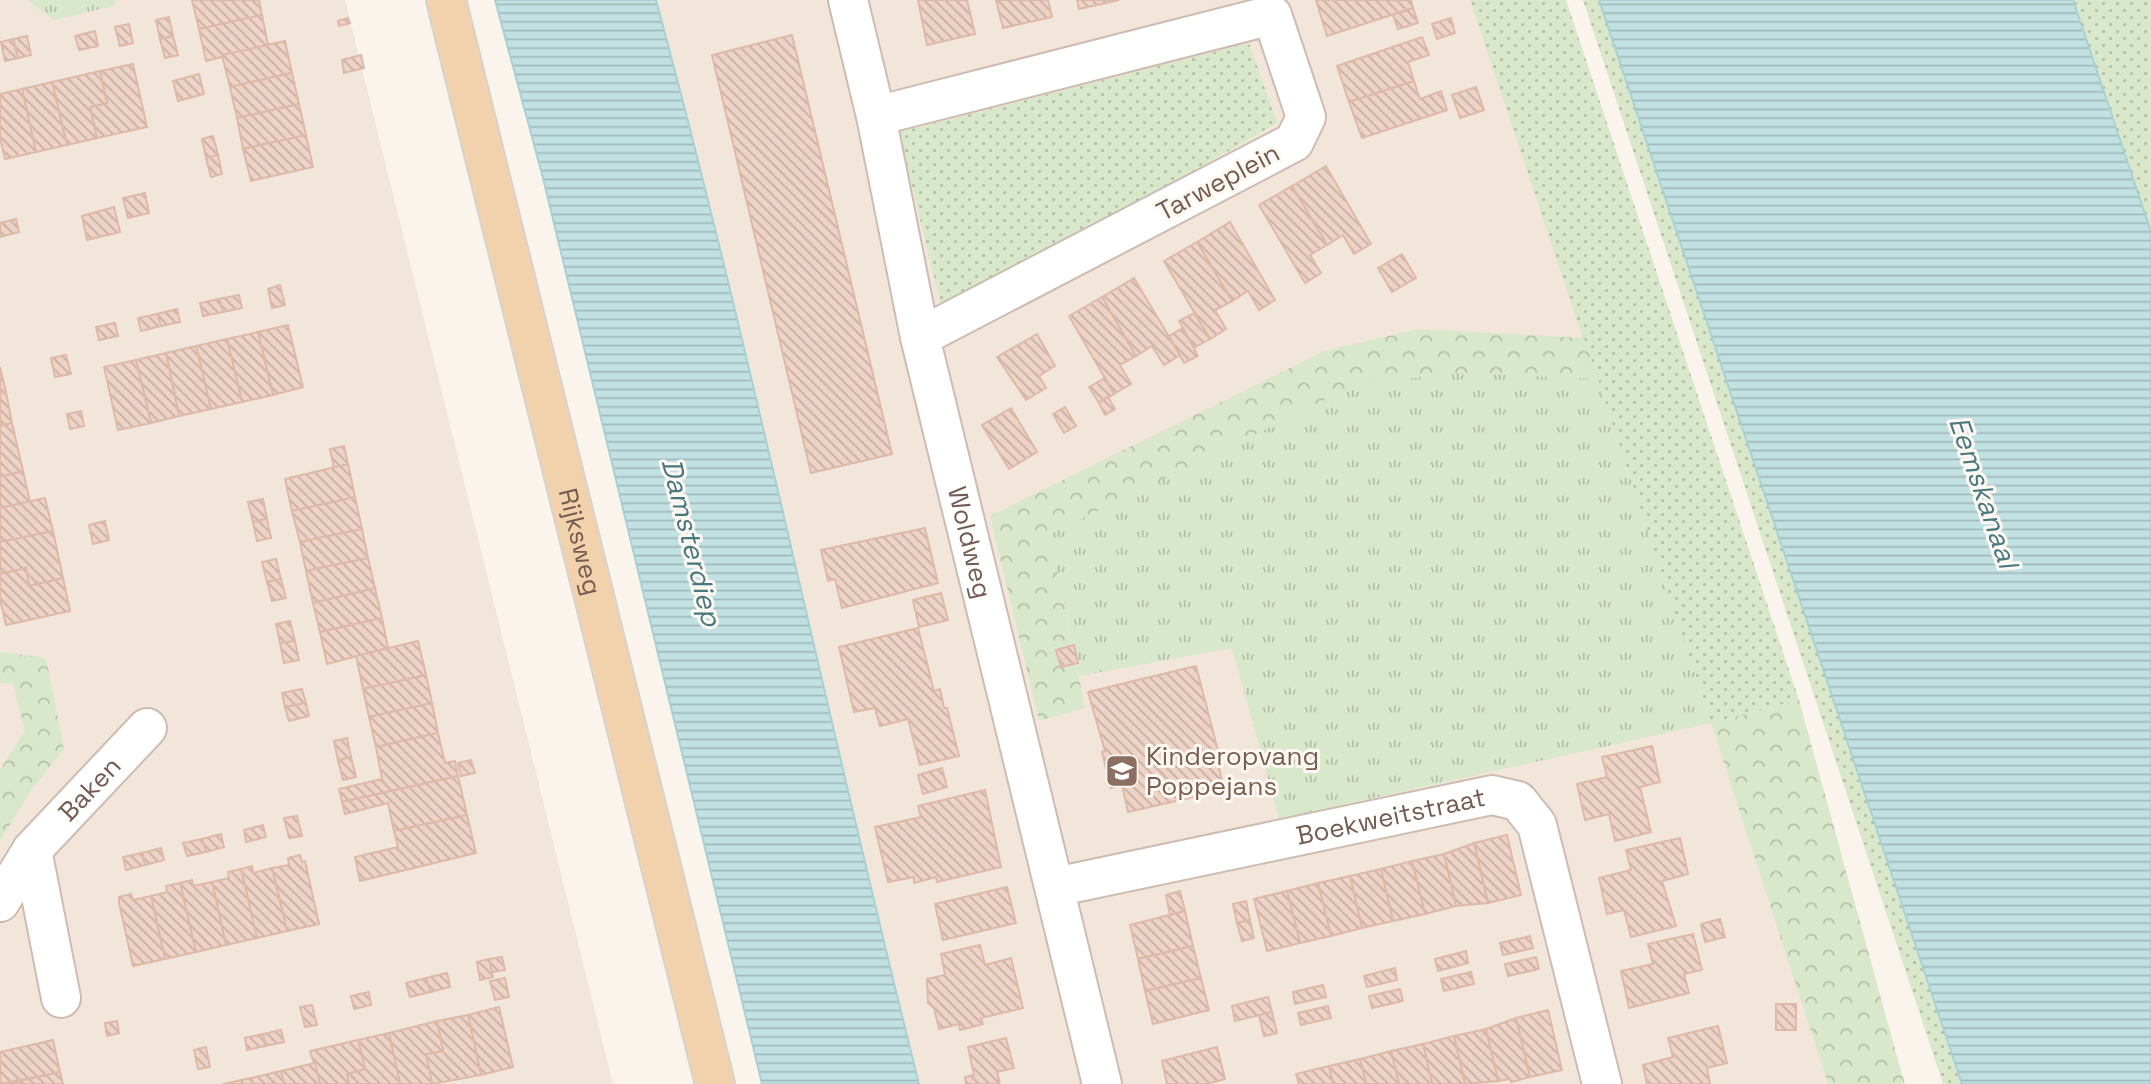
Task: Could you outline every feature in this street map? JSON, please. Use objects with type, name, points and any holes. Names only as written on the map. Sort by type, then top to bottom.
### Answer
[{"type":"main road","name":"Rijksweg","points":[[446,0],[715,1084]]},
{"type":"street","name":"Woldweg","points":[[848,0],[876,116],[920,337],[1102,1084]]},
{"type":"street","name":"Tarweplein","points":[[876,116],[1270,8],[1306,117],[1294,142],[920,337]]},
{"type":"street","name":"Baken","points":[[0,902],[32,850],[147,728]]},
{"type":"street","name":"Boekweitstraat","points":[[1055,887],[1492,795],[1518,801],[1537,825],[1602,1084]]},
{"type":"street","points":[[32,850],[61,998]]},
{"type":"shaded area","points":[[0,0],[345,0],[613,1084],[0,1084]]},
{"type":"shaded area","points":[[619,0],[1545,0],[1890,1084],[874,1084]]},
{"type":"green space","points":[[27,0],[117,0],[113,6],[54,20]]},
{"type":"green space","points":[[1470,0],[1566,0],[1799,700],[1711,723]]},
{"type":"green space","points":[[1583,0],[1599,0],[1962,1084],[1943,1084]]},
{"type":"green space","points":[[2073,0],[2151,0],[2151,232]]},
{"type":"green space","points":[[1249,43],[1277,123],[992,287],[941,306],[899,132]]},
{"type":"green space","points":[[1419,329],[1584,338],[1598,379],[1459,373],[1050,534],[1085,708],[1039,721],[990,516],[1324,351]]},
{"type":"green space","points":[[1459,373],[1598,379],[1711,723],[1279,819],[1232,648],[1079,676],[1050,534],[1358,384]]},
{"type":"green space","points":[[0,652],[46,658],[64,749],[32,789],[0,841],[0,770],[25,731],[13,684],[0,683]]},
{"type":"green space","points":[[1799,700],[1905,1084],[1828,1084],[1711,723]]},
{"type":"water","name":"Damsterdiep","points":[[495,0],[656,0],[758,406],[919,1084],[762,1084],[543,178]]},
{"type":"water","name":"Eemskanaal","points":[[1599,0],[2073,0],[2151,232],[2151,1084],[1962,1084]]},
{"type":"building","points":[[192,0],[259,0],[262,15],[199,29]]},
{"type":"building","points":[[918,0],[967,0],[975,34],[927,45]]},
{"type":"building","points":[[996,0],[1048,0],[1052,17],[1003,28]]},
{"type":"building","points":[[1077,0],[1119,0],[1079,9]]},
{"type":"building","points":[[1316,0],[1411,0],[1413,8],[1327,36]]},
{"type":"building","points":[[1413,8],[1418,23],[1398,29],[1393,15]]},
{"type":"building","points":[[262,15],[268,45],[206,61],[199,29]]},
{"type":"building","points":[[169,17],[173,36],[160,39],[156,20]]},
{"type":"building","points":[[348,18],[350,23],[339,26],[338,21]]},
{"type":"building","points":[[1451,18],[1455,33],[1437,39],[1432,24]]},
{"type":"building","points":[[129,24],[133,43],[120,46],[115,27]]},
{"type":"building","points":[[95,31],[98,46],[79,50],[75,36]]},
{"type":"building","points":[[792,35],[892,454],[811,473],[712,55]]},
{"type":"building","points":[[27,36],[31,55],[18,58],[13,39]]},
{"type":"building","points":[[173,36],[178,55],[165,58],[160,39]]},
{"type":"building","points":[[1422,37],[1429,55],[1408,62],[1414,81],[1349,102],[1337,66]]},
{"type":"building","points":[[13,39],[18,58],[5,61],[1,42]]},
{"type":"building","points":[[285,41],[292,73],[230,87],[222,55]]},
{"type":"building","points":[[361,55],[364,68],[344,73],[342,60]]},
{"type":"building","points":[[133,64],[147,127],[97,138],[90,107],[107,103],[100,71]]},
{"type":"building","points":[[100,71],[107,103],[90,107],[97,138],[67,145],[52,82]]},
{"type":"building","points":[[292,73],[299,104],[237,118],[230,87]]},
{"type":"building","points":[[199,74],[204,94],[178,101],[173,81]]},
{"type":"building","points":[[1414,81],[1420,99],[1441,91],[1447,110],[1362,138],[1349,102]]},
{"type":"building","points":[[52,82],[67,145],[36,152],[22,89]]},
{"type":"building","points":[[1476,87],[1484,110],[1460,118],[1452,95]]},
{"type":"building","points":[[22,89],[36,152],[5,159],[0,138],[0,94]]},
{"type":"building","points":[[299,104],[306,135],[243,149],[237,118]]},
{"type":"building","points":[[306,135],[313,167],[251,181],[243,149]]},
{"type":"building","points":[[213,136],[218,155],[206,158],[202,139]]},
{"type":"building","points":[[218,155],[222,174],[211,177],[206,158]]},
{"type":"building","points":[[1326,166],[1371,244],[1354,254],[1343,235],[1327,245],[1292,186]]},
{"type":"building","points":[[1292,186],[1327,245],[1310,255],[1321,273],[1305,283],[1259,205]]},
{"type":"building","points":[[145,193],[149,213],[128,218],[123,198]]},
{"type":"building","points":[[114,207],[120,232],[87,240],[82,216]]},
{"type":"building","points":[[16,219],[19,232],[0,237],[0,223]]},
{"type":"building","points":[[1230,222],[1275,300],[1259,310],[1248,291],[1232,301],[1197,242]]},
{"type":"building","points":[[1197,242],[1232,301],[1215,310],[1226,329],[1210,339],[1164,261]]},
{"type":"building","points":[[1402,254],[1416,278],[1392,292],[1378,268]]},
{"type":"building","points":[[1134,278],[1180,355],[1164,365],[1152,346],[1136,356],[1102,297]]},
{"type":"building","points":[[280,285],[285,305],[272,308],[268,289]]},
{"type":"building","points":[[239,295],[242,308],[223,312],[219,299]]},
{"type":"building","points":[[1102,297],[1136,356],[1120,365],[1131,384],[1114,394],[1069,316]]},
{"type":"building","points":[[219,299],[223,312],[203,316],[200,303]]},
{"type":"building","points":[[177,309],[180,322],[161,326],[157,314]]},
{"type":"building","points":[[1194,313],[1210,339],[1194,348],[1179,321]]},
{"type":"building","points":[[157,314],[161,326],[141,331],[138,318]]},
{"type":"building","points":[[115,323],[118,336],[99,340],[96,327]]},
{"type":"building","points":[[288,325],[303,387],[273,395],[258,332]]},
{"type":"building","points":[[1183,328],[1198,356],[1184,363],[1169,336]]},
{"type":"building","points":[[258,332],[273,395],[242,402],[227,339]]},
{"type":"building","points":[[1037,334],[1055,366],[1039,376],[1046,388],[1026,400],[997,357]]},
{"type":"building","points":[[227,339],[242,402],[211,409],[196,346]]},
{"type":"building","points":[[196,346],[211,409],[179,416],[166,353]]},
{"type":"building","points":[[166,353],[179,416],[151,423],[136,360]]},
{"type":"building","points":[[66,355],[71,374],[55,377],[51,358]]},
{"type":"building","points":[[136,360],[151,423],[118,430],[104,367]]},
{"type":"building","points":[[0,367],[6,392],[0,393]]},
{"type":"building","points":[[1105,378],[1114,394],[1099,403],[1089,387]]},
{"type":"building","points":[[6,392],[12,423],[0,426],[0,393]]},
{"type":"building","points":[[1108,397],[1115,409],[1105,415],[1099,403]]},
{"type":"building","points":[[1065,407],[1076,426],[1064,433],[1053,414]]},
{"type":"building","points":[[1011,408],[1037,452],[1009,469],[982,425]]},
{"type":"building","points":[[81,411],[84,426],[70,429],[67,414]]},
{"type":"building","points":[[12,423],[23,471],[0,477],[0,426]]},
{"type":"building","points":[[344,446],[348,464],[334,468],[330,449]]},
{"type":"building","points":[[348,464],[355,497],[292,511],[285,479]]},
{"type":"building","points":[[23,471],[30,502],[0,508],[0,477]]},
{"type":"building","points":[[355,497],[362,529],[300,542],[292,511]]},
{"type":"building","points":[[45,498],[53,531],[0,542],[0,508]]},
{"type":"building","points":[[263,499],[267,519],[253,522],[248,502]]},
{"type":"building","points":[[267,519],[271,538],[257,541],[253,522]]},
{"type":"building","points":[[105,521],[109,540],[93,544],[89,525]]},
{"type":"building","points":[[925,528],[938,583],[842,608],[835,579],[828,581],[821,550]]},
{"type":"building","points":[[362,529],[368,558],[306,571],[300,542]]},
{"type":"building","points":[[53,531],[63,578],[29,586],[26,568],[0,574],[0,542]]},
{"type":"building","points":[[368,558],[375,588],[313,603],[306,571]]},
{"type":"building","points":[[276,559],[281,579],[267,582],[262,562]]},
{"type":"building","points":[[26,568],[29,586],[63,578],[70,611],[6,625],[0,599],[0,574]]},
{"type":"building","points":[[281,579],[286,598],[272,601],[267,582]]},
{"type":"building","points":[[375,588],[382,618],[320,632],[313,603]]},
{"type":"building","points":[[941,593],[948,620],[919,627],[913,600]]},
{"type":"building","points":[[382,618],[388,648],[327,664],[320,632]]},
{"type":"building","points":[[290,621],[295,641],[280,643],[276,624]]},
{"type":"building","points":[[918,628],[934,691],[940,689],[959,756],[920,765],[908,719],[880,726],[875,708],[854,712],[839,647]]},
{"type":"building","points":[[295,641],[299,660],[284,663],[280,643]]},
{"type":"building","points":[[418,641],[426,675],[363,689],[356,656]]},
{"type":"building","points":[[1074,645],[1078,663],[1061,667],[1056,650]]},
{"type":"building","points":[[1196,666],[1221,762],[1218,763],[1224,790],[1128,812],[1122,785],[1111,788],[1102,752],[1105,751],[1088,692]]},
{"type":"building","points":[[426,675],[432,703],[369,717],[363,689]]},
{"type":"building","points":[[302,689],[306,703],[285,707],[282,693]]},
{"type":"building","points":[[306,703],[309,716],[289,721],[285,707]]},
{"type":"building","points":[[432,703],[438,733],[376,747],[369,717]]},
{"type":"building","points":[[438,733],[445,763],[455,761],[458,776],[342,802],[339,789],[382,779],[376,747]]},
{"type":"building","points":[[347,738],[351,757],[338,760],[334,741]]},
{"type":"building","points":[[1652,746],[1660,782],[1640,787],[1651,832],[1615,841],[1609,814],[1585,820],[1577,784],[1607,777],[1602,757]]},
{"type":"building","points":[[351,757],[356,777],[343,780],[338,760]]},
{"type":"building","points":[[471,760],[475,773],[461,776],[458,763]]},
{"type":"building","points":[[942,768],[947,787],[923,794],[918,775]]},
{"type":"building","points":[[458,776],[467,815],[394,831],[388,803],[345,814],[342,802]]},
{"type":"building","points":[[985,790],[1001,867],[937,882],[936,877],[914,883],[914,877],[888,882],[875,827],[921,817],[918,806]]},
{"type":"building","points":[[467,815],[476,853],[360,881],[355,857],[398,847],[394,831]]},
{"type":"building","points":[[297,816],[302,836],[289,838],[284,818]]},
{"type":"building","points":[[263,825],[266,837],[246,842],[244,830]]},
{"type":"building","points":[[221,834],[224,847],[206,852],[202,839]]},
{"type":"building","points":[[1507,835],[1521,895],[1488,903],[1474,843]]},
{"type":"building","points":[[1680,838],[1688,874],[1662,881],[1676,926],[1631,937],[1624,910],[1607,914],[1599,878],[1631,870],[1626,850]]},
{"type":"building","points":[[202,839],[206,852],[187,856],[183,843]]},
{"type":"building","points":[[1474,843],[1488,903],[1456,906],[1444,854]]},
{"type":"building","points":[[161,848],[164,860],[145,865],[142,853]]},
{"type":"building","points":[[142,853],[145,865],[126,870],[123,857]]},
{"type":"building","points":[[1444,854],[1456,906],[1425,914],[1412,861]]},
{"type":"building","points":[[300,855],[302,862],[305,861],[319,924],[287,931],[272,868],[289,865],[288,858]]},
{"type":"building","points":[[1412,861],[1425,914],[1393,921],[1381,869]]},
{"type":"building","points":[[252,866],[253,873],[272,868],[287,931],[257,938],[241,869]]},
{"type":"building","points":[[241,869],[257,938],[226,945],[212,882],[229,878],[228,872]]},
{"type":"building","points":[[1381,869],[1393,921],[1362,928],[1350,876]]},
{"type":"building","points":[[1350,876],[1362,928],[1331,936],[1318,883]]},
{"type":"building","points":[[192,880],[193,886],[212,882],[226,945],[196,952],[180,883]]},
{"type":"building","points":[[180,883],[196,952],[165,959],[151,896],[167,892],[166,886]]},
{"type":"building","points":[[1318,883],[1331,936],[1300,943],[1287,891]]},
{"type":"building","points":[[1007,887],[1016,923],[943,940],[935,904]]},
{"type":"building","points":[[1180,891],[1185,911],[1170,915],[1166,895]]},
{"type":"building","points":[[1287,891],[1300,943],[1267,951],[1254,899]]},
{"type":"building","points":[[131,894],[133,900],[151,896],[165,959],[133,966],[119,903],[119,897]]},
{"type":"building","points":[[1246,901],[1250,920],[1237,923],[1233,904]]},
{"type":"building","points":[[1185,911],[1193,946],[1138,959],[1130,925]]},
{"type":"building","points":[[1720,919],[1725,937],[1705,942],[1701,924]]},
{"type":"building","points":[[1250,920],[1254,938],[1242,941],[1237,923]]},
{"type":"building","points":[[1693,934],[1702,970],[1684,974],[1689,993],[1629,1008],[1621,971],[1653,964],[1648,944]]},
{"type":"building","points":[[1530,936],[1533,948],[1503,955],[1500,943]]},
{"type":"building","points":[[980,945],[985,965],[1011,958],[1023,1008],[981,1018],[983,1024],[960,1030],[959,1024],[939,1029],[934,1008],[928,1003],[927,979],[945,975],[941,954]]},
{"type":"building","points":[[1193,946],[1201,978],[1145,991],[1138,959]]},
{"type":"building","points":[[1466,951],[1468,963],[1438,971],[1435,959]]},
{"type":"building","points":[[502,957],[505,970],[492,972],[489,959]]},
{"type":"building","points":[[1536,957],[1539,969],[1508,976],[1505,964]]},
{"type":"building","points":[[489,959],[493,977],[480,980],[477,962]]},
{"type":"building","points":[[1395,968],[1397,980],[1367,987],[1364,976]]},
{"type":"building","points":[[1471,972],[1474,984],[1444,991],[1441,979]]},
{"type":"building","points":[[447,973],[450,987],[430,992],[426,978]]},
{"type":"building","points":[[426,978],[430,992],[410,997],[406,983]]},
{"type":"building","points":[[505,978],[509,997],[495,1000],[490,981]]},
{"type":"building","points":[[1201,978],[1209,1010],[1153,1024],[1145,991]]},
{"type":"building","points":[[1323,985],[1326,997],[1295,1004],[1293,992]]},
{"type":"building","points":[[1400,989],[1403,1001],[1372,1008],[1369,996]]},
{"type":"building","points":[[369,992],[371,1005],[354,1009],[351,996]]},
{"type":"building","points":[[1268,997],[1272,1012],[1235,1021],[1232,1006]]},
{"type":"building","points":[[1776,1004],[1796,1004],[1796,1030],[1776,1030]]},
{"type":"building","points":[[312,1005],[317,1025],[305,1027],[300,1007]]},
{"type":"building","points":[[1328,1006],[1331,1018],[1301,1025],[1298,1013]]},
{"type":"building","points":[[499,1007],[513,1067],[481,1075],[468,1015]]},
{"type":"building","points":[[1548,1010],[1562,1070],[1530,1077],[1516,1018]]},
{"type":"building","points":[[1272,1012],[1277,1033],[1264,1036],[1259,1015]]},
{"type":"building","points":[[468,1015],[481,1075],[432,1084],[426,1054],[443,1051],[437,1021]]},
{"type":"building","points":[[1516,1018],[1530,1077],[1511,1082],[1510,1079],[1498,1081],[1486,1029]]},
{"type":"building","points":[[117,1021],[119,1033],[107,1036],[105,1023]]},
{"type":"building","points":[[437,1021],[443,1051],[426,1054],[432,1084],[400,1084],[389,1033]]},
{"type":"building","points":[[1718,1026],[1727,1063],[1707,1068],[1710,1084],[1647,1084],[1643,1065],[1673,1057],[1668,1038]]},
{"type":"building","points":[[1486,1029],[1498,1081],[1465,1084],[1454,1036]]},
{"type":"building","points":[[281,1030],[284,1042],[265,1046],[263,1034]]},
{"type":"building","points":[[389,1033],[400,1084],[349,1084],[347,1074],[365,1069],[358,1040]]},
{"type":"building","points":[[263,1034],[265,1046],[247,1050],[245,1038]]},
{"type":"building","points":[[1454,1036],[1465,1084],[1432,1084],[1423,1044]]},
{"type":"building","points":[[1006,1038],[1014,1068],[997,1072],[1000,1084],[966,1084],[965,1077],[974,1075],[968,1047]]},
{"type":"building","points":[[53,1040],[60,1072],[0,1084],[0,1052]]},
{"type":"building","points":[[358,1040],[365,1069],[347,1074],[349,1084],[320,1084],[310,1051]]},
{"type":"building","points":[[1423,1044],[1432,1084],[1399,1084],[1391,1051]]},
{"type":"building","points":[[206,1047],[210,1067],[198,1069],[194,1050]]},
{"type":"building","points":[[1217,1047],[1225,1079],[1206,1084],[1167,1084],[1162,1061]]},
{"type":"building","points":[[1391,1051],[1399,1084],[1366,1084],[1360,1059]]},
{"type":"building","points":[[1360,1059],[1366,1084],[1333,1084],[1329,1066]]},
{"type":"building","points":[[315,1063],[320,1084],[284,1084],[281,1071]]},
{"type":"building","points":[[1329,1066],[1333,1084],[1299,1084],[1296,1074]]},
{"type":"building","points":[[281,1071],[284,1084],[253,1084],[251,1078]]},
{"type":"building","points":[[60,1072],[63,1084],[7,1084]]},
{"type":"building","points":[[251,1078],[253,1084],[223,1084]]},
{"type":"place","name":"Kinderopvang Poppejans","points":[[1122,771]]}]
